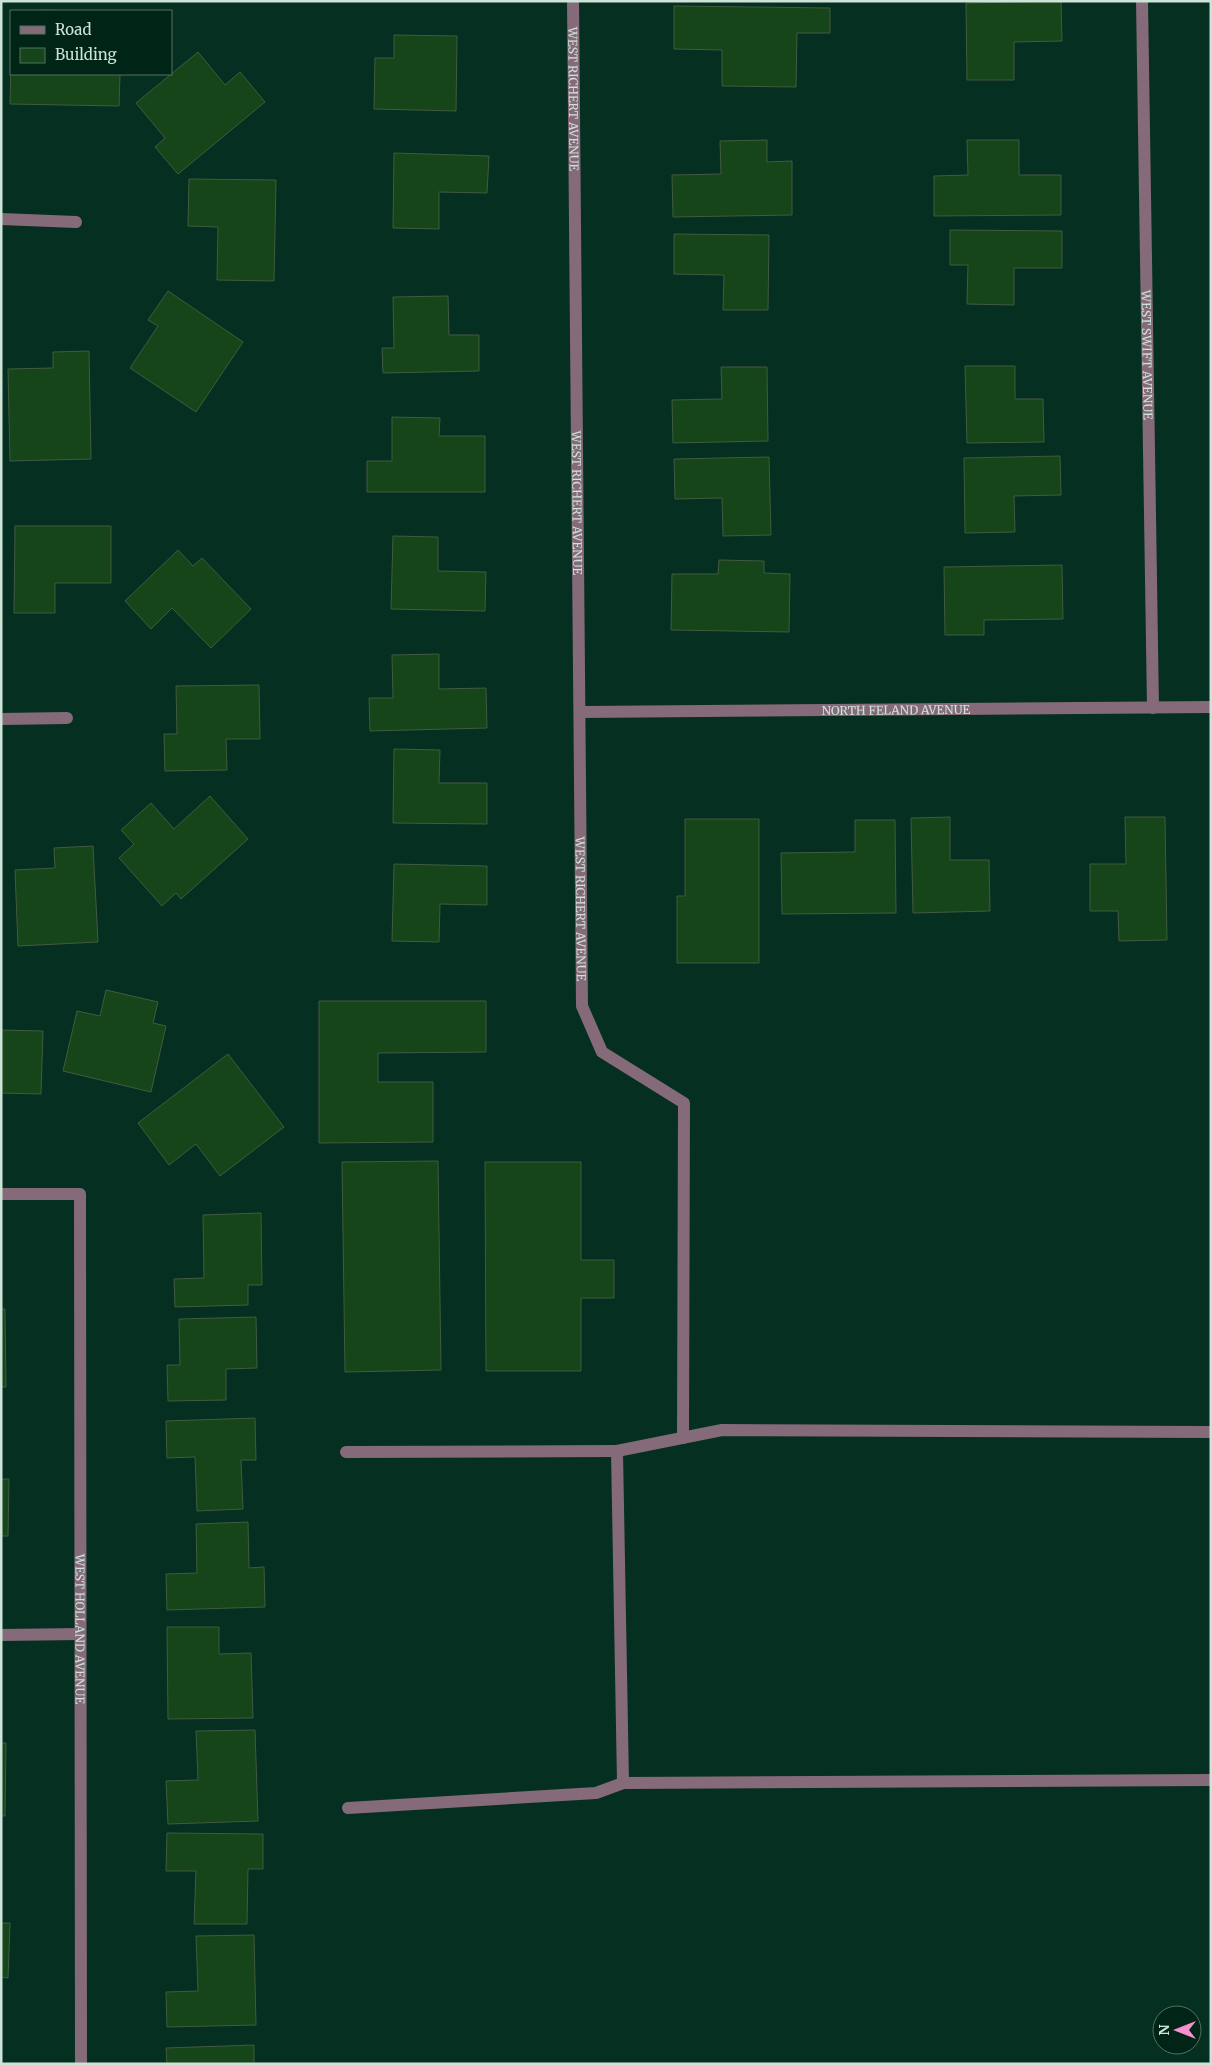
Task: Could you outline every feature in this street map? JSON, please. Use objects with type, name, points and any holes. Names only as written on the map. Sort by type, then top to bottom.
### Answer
[{"type":"street","name":"WEST RICHERT AVENUE","points":[[573,1],[581,712],[582,1006],[602,1052],[684,1103],[683,1438]]},
{"type":"street","name":"WEST SWIFT AVENUE","points":[[1142,1],[1154,708]]},
{"type":"street","points":[[1,219],[76,222]]},
{"type":"street","name":"NORTH FELAND AVENUE","points":[[581,712],[1211,708]]},
{"type":"street","points":[[1,719],[67,718]]},
{"type":"street","name":"WEST HOLLAND AVENUE","points":[[1,1194],[80,1194],[81,2064]]},
{"type":"street","points":[[346,1452],[617,1451],[722,1430],[1211,1432]]},
{"type":"street","points":[[617,1451],[623,1783]]},
{"type":"street","points":[[1,1635],[80,1634]]},
{"type":"street","points":[[348,1808],[596,1793],[623,1783],[1211,1780]]},
{"type":"building","points":[[1061,1],[1062,41],[1014,42],[1014,80],[967,80],[966,3]]},
{"type":"building","points":[[674,6],[830,8],[830,33],[797,33],[796,87],[722,86],[722,50],[674,49]]},
{"type":"building","points":[[394,35],[457,36],[456,111],[374,109],[375,58],[394,58]]},
{"type":"building","points":[[198,52],[225,85],[240,72],[265,102],[178,174],[155,147],[165,138],[136,103]]},
{"type":"building","points":[[11,75],[120,75],[119,106],[10,104]]},
{"type":"building","points":[[767,140],[767,162],[792,161],[792,215],[673,217],[672,175],[721,174],[720,141]]},
{"type":"building","points":[[967,140],[1019,140],[1019,175],[1061,175],[1061,215],[934,216],[934,176],[968,175]]},
{"type":"building","points":[[394,153],[489,156],[487,193],[439,192],[439,229],[393,228]]},
{"type":"building","points":[[189,179],[276,180],[274,281],[217,280],[218,227],[188,226]]},
{"type":"building","points":[[950,230],[1062,231],[1062,268],[1014,268],[1014,305],[967,304],[968,265],[950,265]]},
{"type":"building","points":[[674,234],[769,235],[768,310],[723,310],[724,275],[674,274]]},
{"type":"building","points":[[168,291],[243,342],[196,412],[130,368],[158,326],[148,320]]},
{"type":"building","points":[[448,296],[449,335],[479,335],[479,371],[383,373],[382,348],[394,348],[393,297]]},
{"type":"building","points":[[89,351],[91,459],[10,461],[8,369],[53,368],[53,352]]},
{"type":"building","points":[[965,366],[1015,366],[1015,399],[1043,399],[1044,442],[967,443]]},
{"type":"building","points":[[721,367],[767,367],[768,441],[673,443],[672,400],[722,399]]},
{"type":"building","points":[[392,417],[440,418],[439,436],[485,436],[485,492],[367,492],[367,461],[392,461]]},
{"type":"building","points":[[1060,456],[1061,495],[1014,496],[1015,532],[965,533],[964,458]]},
{"type":"building","points":[[769,457],[771,535],[723,536],[722,498],[675,499],[674,459]]},
{"type":"building","points":[[15,526],[111,526],[111,583],[55,583],[55,613],[14,613]]},
{"type":"building","points":[[393,536],[438,537],[438,571],[486,572],[485,611],[391,609]]},
{"type":"building","points":[[178,550],[193,566],[202,558],[251,609],[211,648],[172,608],[151,629],[125,601]]},
{"type":"building","points":[[719,560],[764,561],[764,573],[790,574],[789,632],[671,630],[672,574],[718,574]]},
{"type":"building","points":[[1062,565],[1063,619],[984,620],[984,635],[945,635],[944,567]]},
{"type":"building","points":[[439,654],[439,689],[486,688],[487,728],[370,731],[369,698],[393,698],[392,655]]},
{"type":"building","points":[[259,685],[260,739],[226,739],[227,770],[165,771],[164,734],[177,734],[176,686]]},
{"type":"building","points":[[394,749],[440,750],[439,783],[487,783],[487,824],[393,823]]},
{"type":"building","points":[[210,796],[248,839],[181,899],[176,893],[162,906],[119,858],[134,844],[121,830],[151,803],[174,829]]},
{"type":"building","points":[[950,817],[950,860],[989,860],[990,911],[913,913],[911,818]]},
{"type":"building","points":[[1125,817],[1165,817],[1167,940],[1119,941],[1118,911],[1090,911],[1090,864],[1126,864]]},
{"type":"building","points":[[685,819],[759,819],[759,963],[677,963],[677,896],[685,896]]},
{"type":"building","points":[[855,820],[895,820],[896,913],[782,914],[781,853],[855,852]]},
{"type":"building","points":[[93,846],[98,942],[18,946],[15,870],[55,868],[54,848]]},
{"type":"building","points":[[394,864],[487,866],[487,905],[440,904],[439,942],[392,941]]},
{"type":"building","points":[[106,990],[158,1002],[153,1023],[166,1026],[151,1092],[63,1071],[77,1011],[100,1016]]},
{"type":"building","points":[[319,1001],[486,1001],[486,1052],[378,1053],[378,1082],[433,1082],[433,1142],[319,1143]]},
{"type":"building","points":[[1,1030],[43,1031],[41,1094],[1,1093]]},
{"type":"building","points":[[228,1054],[284,1127],[220,1176],[196,1144],[169,1165],[138,1123]]},
{"type":"building","points":[[438,1161],[441,1370],[345,1372],[342,1162]]},
{"type":"building","points":[[485,1162],[581,1162],[581,1260],[614,1260],[614,1298],[581,1298],[581,1371],[486,1371]]},
{"type":"building","points":[[261,1213],[262,1285],[248,1285],[248,1305],[175,1307],[174,1279],[204,1278],[203,1215]]},
{"type":"building","points":[[1,1309],[5,1309],[6,1387],[1,1387]]},
{"type":"building","points":[[256,1317],[257,1368],[226,1369],[226,1400],[168,1401],[167,1365],[180,1365],[179,1319]]},
{"type":"building","points":[[255,1418],[256,1460],[241,1460],[243,1509],[197,1511],[195,1457],[167,1458],[166,1421]]},
{"type":"building","points":[[1,1479],[9,1479],[8,1536],[1,1536]]},
{"type":"building","points":[[248,1522],[249,1568],[264,1567],[265,1607],[167,1610],[166,1574],[197,1573],[196,1524]]},
{"type":"building","points":[[167,1627],[219,1627],[219,1654],[251,1653],[253,1718],[168,1719]]},
{"type":"building","points":[[255,1730],[258,1821],[168,1824],[166,1781],[198,1780],[196,1731]]},
{"type":"building","points":[[1,1743],[6,1743],[5,1816],[1,1816]]},
{"type":"building","points":[[167,1833],[263,1834],[263,1869],[248,1869],[247,1924],[194,1924],[196,1871],[166,1871]]},
{"type":"building","points":[[1,1923],[10,1923],[8,1978],[1,1977]]},
{"type":"building","points":[[254,1935],[256,2025],[167,2027],[166,1992],[198,1991],[196,1936]]},
{"type":"building","points":[[254,2045],[254,2064],[167,2064],[166,2048]]}]
